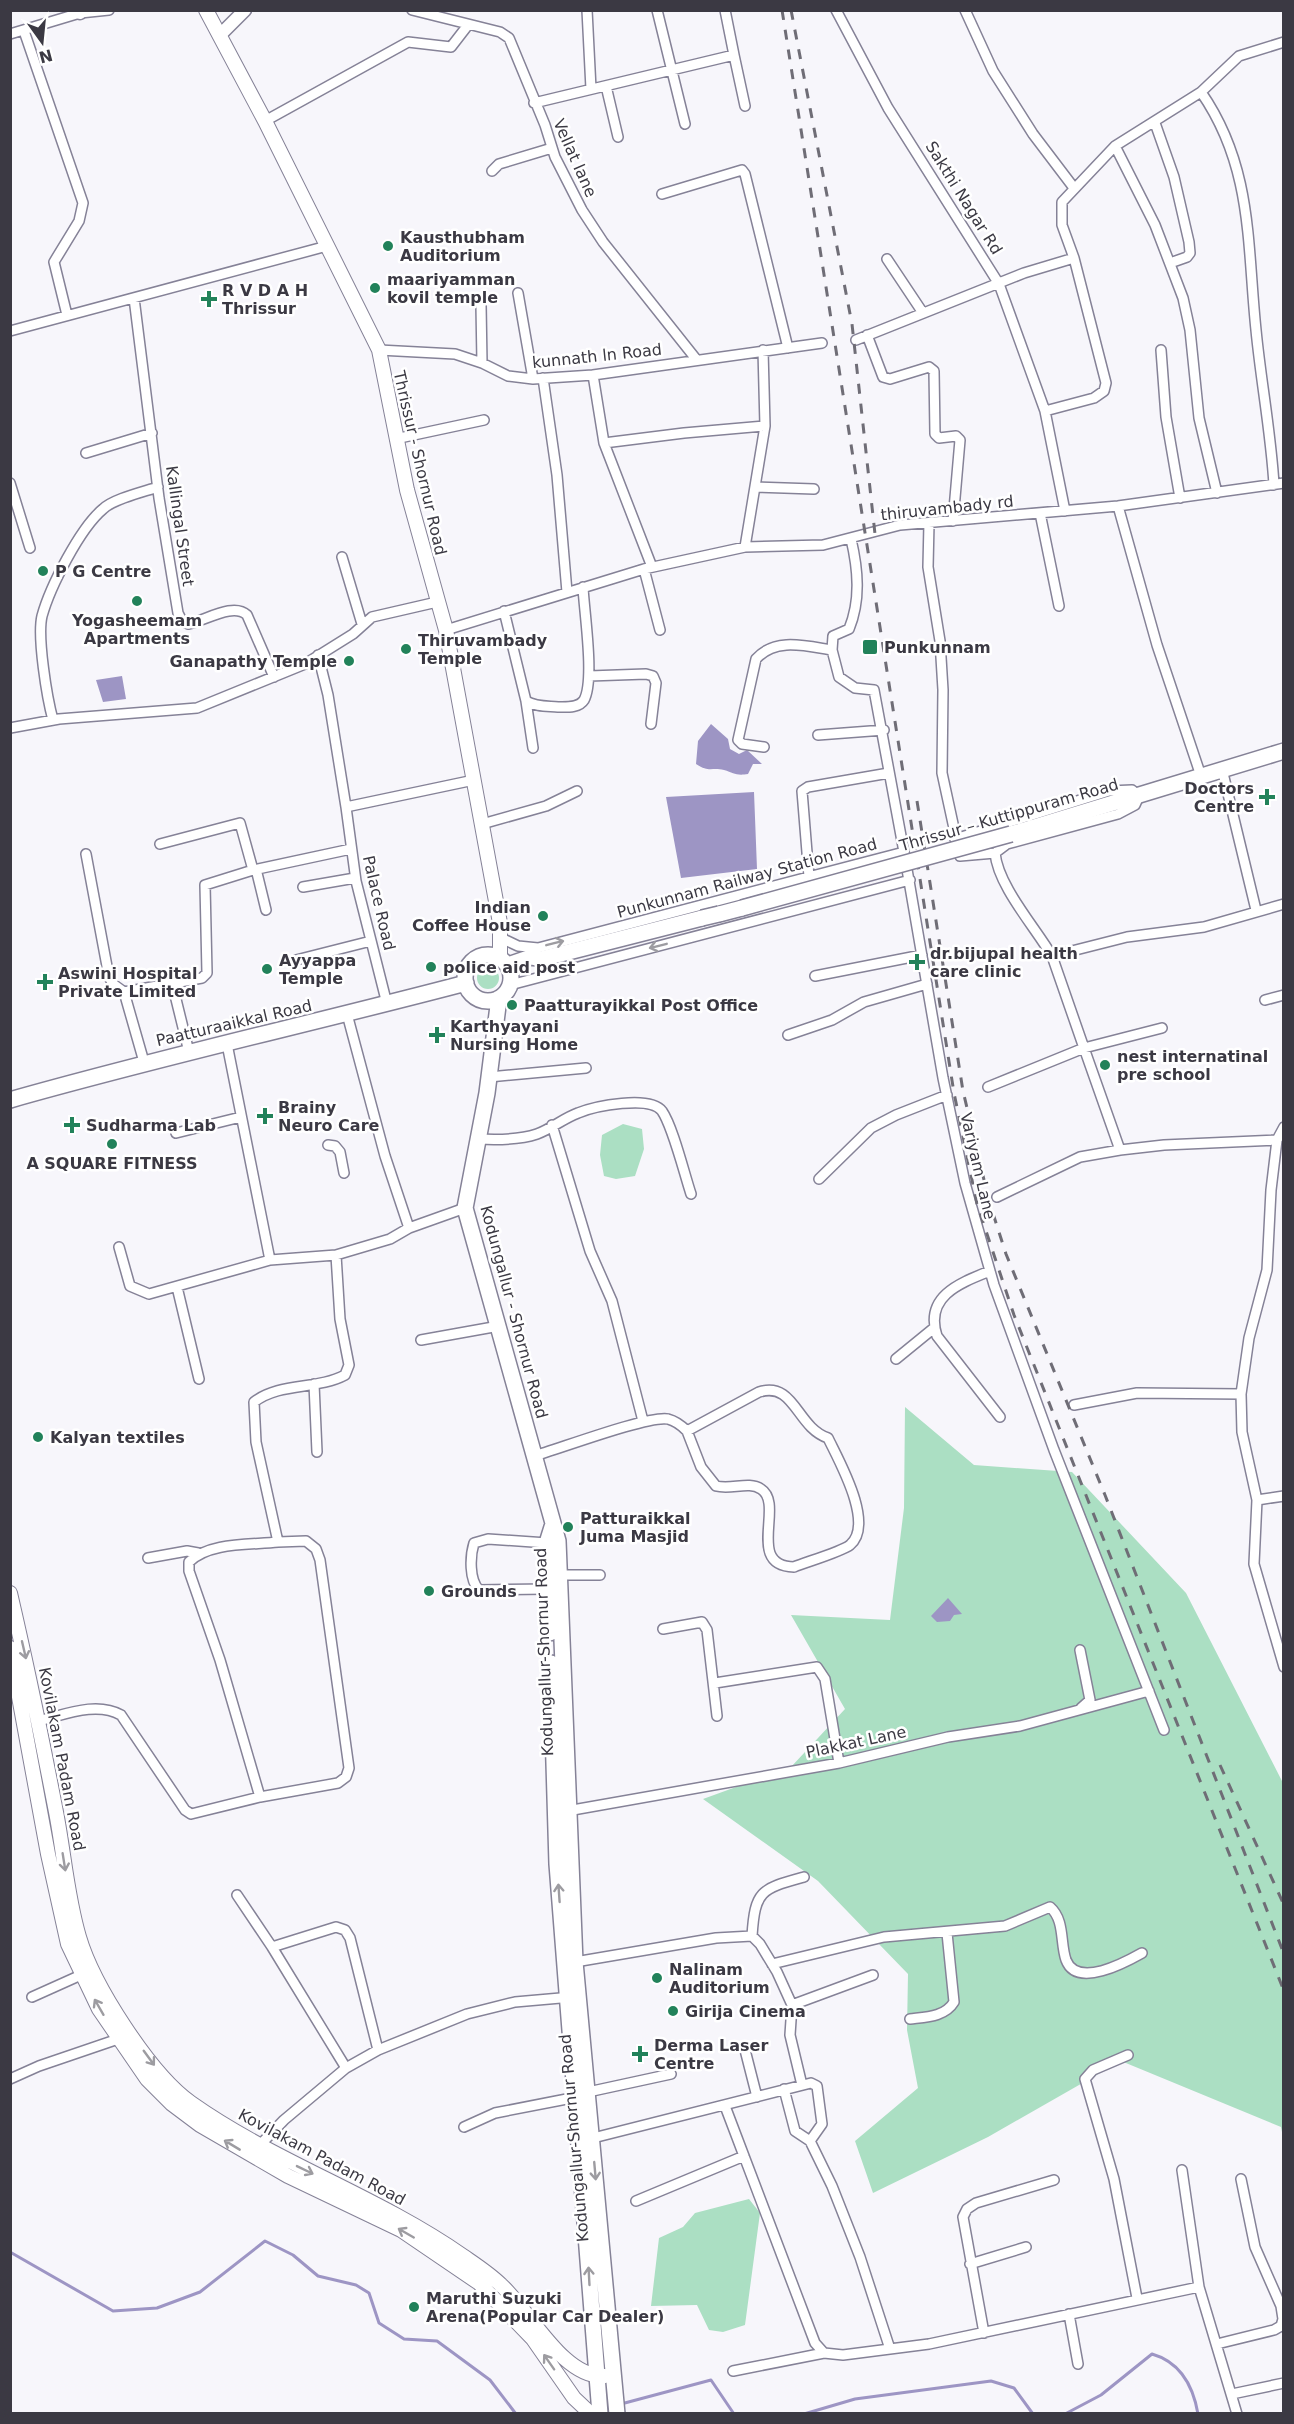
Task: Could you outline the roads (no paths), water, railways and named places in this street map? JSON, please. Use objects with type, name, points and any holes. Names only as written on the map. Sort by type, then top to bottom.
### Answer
[{"type":"main road","name":"Thrissur - Shornur Road","points":[[206,10],[221,34],[379,350],[395,439],[446,630],[500,923],[499,937],[507,971]]},
{"type":"main road","name":"Thrissur – Kuttippuram Road","points":[[507,971],[531,957],[542,959],[742,908],[1011,834],[1284,751]]},
{"type":"main road","points":[[486,955],[507,971],[499,998],[483,1000],[475,997],[466,983],[466,972],[475,959],[486,955]]},
{"type":"main road","name":"Paatturaaikkal Road","points":[[10,1100],[144,1062],[227,1044],[466,983]]},
{"type":"main road","name":"Kodungallur - Shornur Road","points":[[499,998],[489,1077],[465,1208],[546,1493],[552,1527]]},
{"type":"main road","name":"Kodungallur-Shornur Road","points":[[552,1527],[547,1543],[547,1589],[557,1864],[582,2094],[595,2376],[593,2410]]},
{"type":"main road","name":"Kodungallur-Shornur Road","points":[[552,1527],[558,1540],[567,1811],[575,1962],[573,1997]]},
{"type":"main road","name":"Kovilakam Padam Road","points":[[10,1593],[20,1687],[60,1911],[68,1944],[81,1975],[125,2037],[173,2088],[288,2176],[401,2230],[479,2283],[533,2339],[574,2398],[593,2410]]},
{"type":"main road","name":"Kovilakam Padam Road","points":[[10,1648],[20,1687],[38,1721],[79,1938],[125,2037]]},
{"type":"main road","name":"Kodungallur-Shornur Road","points":[[582,2094],[593,2138],[616,2407]]},
{"type":"main road","name":"Kovilakam Padam Road","points":[[255,2150],[378,2205],[466,2257],[502,2285],[569,2362],[580,2371],[595,2376]]},
{"type":"main road","points":[[595,2376],[613,2375]]},
{"type":"street","points":[[10,34],[80,12],[109,10]]},
{"type":"street","points":[[221,34],[245,10]]},
{"type":"street","name":"Vellat lane","points":[[412,10],[500,32],[509,38],[552,148],[582,210],[603,242],[696,358]]},
{"type":"street","points":[[586,10],[591,89]]},
{"type":"street","points":[[657,10],[685,124]]},
{"type":"street","points":[[725,10],[745,106]]},
{"type":"street","name":"Sakthi Nagar Rd","points":[[836,10],[888,108],[999,284],[1045,411],[1065,511]]},
{"type":"street","points":[[965,10],[993,71],[1033,134],[1074,188]]},
{"type":"street","points":[[265,121],[408,42],[451,46],[468,25]]},
{"type":"street","points":[[24,31],[82,203],[79,221],[54,262],[67,315]]},
{"type":"street","points":[[1045,411],[1094,398],[1104,391],[1106,383],[1074,258],[1062,225],[1060,209],[1062,202],[1115,146],[1201,92],[1239,56],[1284,42]]},
{"type":"street","points":[[534,103],[734,55]]},
{"type":"street","points":[[606,86],[618,137]]},
{"type":"street","points":[[1201,92],[1216,114],[1234,154],[1245,201],[1256,330],[1279,484]]},
{"type":"street","points":[[1155,123],[1174,177],[1189,242],[1190,252],[1187,257],[1170,263]]},
{"type":"street","points":[[1115,146],[1155,225],[1183,298],[1190,330],[1199,418],[1216,493]]},
{"type":"street","points":[[492,171],[499,164],[552,148]]},
{"type":"street","points":[[662,194],[742,171],[745,174],[789,348]]},
{"type":"street","points":[[10,331],[327,246]]},
{"type":"street","points":[[856,340],[1024,273],[1074,258]]},
{"type":"street","points":[[886,259],[923,313]]},
{"type":"street","points":[[518,293],[557,475],[567,592]]},
{"type":"street","name":"Kallingal Street","points":[[134,298],[158,487],[178,614],[182,621],[188,624],[233,610],[242,611],[247,615],[274,677]]},
{"type":"street","points":[[481,305],[482,363]]},
{"type":"street","points":[[867,336],[883,377],[890,379],[929,367],[934,371],[935,434],[939,438],[956,436],[960,440],[953,521]]},
{"type":"street","name":"kunnath ln Road","points":[[379,350],[455,354],[482,363],[508,376],[538,379],[593,375],[696,358],[822,343]]},
{"type":"street","points":[[745,547],[765,426],[763,350]]},
{"type":"street","points":[[1161,350],[1166,417],[1180,498]]},
{"type":"street","points":[[593,375],[604,443],[648,568],[660,630]]},
{"type":"street","points":[[395,439],[484,420]]},
{"type":"street","points":[[604,443],[765,426]]},
{"type":"street","points":[[86,453],[152,433]]},
{"type":"street","points":[[10,483],[30,548]]},
{"type":"street","name":"thiruvambady rd","points":[[446,630],[648,568],[745,547],[823,544],[851,539],[874,530],[1118,506],[1279,484]]},
{"type":"street","points":[[53,720],[45,689],[42,617],[57,581],[78,539],[104,508],[158,487]]},
{"type":"street","points":[[755,487],[814,489]]},
{"type":"street","points":[[1118,506],[1157,645],[1201,776]]},
{"type":"street","points":[[1040,513],[1059,606]]},
{"type":"street","points":[[929,523],[928,567],[940,641],[943,690],[942,773],[955,839],[960,856],[995,853],[1007,844],[1118,814],[1135,805],[1139,796],[1131,790],[1109,791],[955,839]]},
{"type":"street","points":[[851,539],[857,567],[853,618],[849,629],[833,636],[832,650],[838,677],[855,688],[874,690],[884,730],[889,773],[904,852]]},
{"type":"street","points":[[342,557],[362,624]]},
{"type":"street","points":[[526,701],[533,705],[569,707],[579,705],[584,699],[589,676],[583,587]]},
{"type":"street","points":[[10,728],[53,720],[197,708],[274,677],[318,655],[354,634],[372,617],[437,602]]},
{"type":"street","points":[[504,611],[526,701],[533,748]]},
{"type":"street","points":[[764,747],[742,744],[738,740],[756,660],[764,650],[795,644],[832,650]]},
{"type":"street","name":"Palace Road","points":[[318,655],[328,695],[355,878],[387,1004]]},
{"type":"street","points":[[589,676],[646,674],[653,676],[656,683],[651,724]]},
{"type":"street","points":[[818,735],[884,730]]},
{"type":"street","points":[[1222,770],[1256,910]]},
{"type":"street","points":[[809,877],[802,791],[808,787],[889,773]]},
{"type":"street","points":[[346,807],[474,780]]},
{"type":"street","points":[[482,824],[546,806],[577,791]]},
{"type":"street","points":[[160,844],[240,823],[266,910]]},
{"type":"street","points":[[124,992],[202,978],[207,973],[209,966],[205,885],[254,870],[351,849]]},
{"type":"street","name":"Punkunnam Railway Station Road","points":[[499,937],[518,946],[538,948],[904,852]]},
{"type":"street","name":"Variyam Lane","points":[[904,852],[965,1183],[990,1271],[1054,1450],[1164,1730]]},
{"type":"street","points":[[995,853],[996,862],[1006,884],[1052,956],[1120,1150]]},
{"type":"street","points":[[86,854],[109,976],[113,984],[124,992],[144,1062]]},
{"type":"street","points":[[303,887],[355,878]]},
{"type":"street","points":[[507,971],[584,966],[910,880]]},
{"type":"street","points":[[707,903],[715,932]]},
{"type":"street","points":[[1052,956],[1127,937],[1204,927],[1256,910],[1284,904]]},
{"type":"street","points":[[296,960],[371,941]]},
{"type":"street","points":[[815,976],[922,956]]},
{"type":"street","points":[[172,983],[189,1052]]},
{"type":"street","points":[[788,1035],[832,1020],[864,1002],[927,984]]},
{"type":"street","points":[[1265,1000],[1284,995]]},
{"type":"street","points":[[347,1014],[385,1156],[409,1228]]},
{"type":"street","points":[[988,1087],[1084,1048],[1162,1028]]},
{"type":"street","points":[[227,1044],[270,1260]]},
{"type":"street","points":[[489,1077],[586,1068]]},
{"type":"street","points":[[819,1179],[871,1128],[896,1115],[947,1095]]},
{"type":"street","points":[[478,1139],[498,1140],[538,1134],[552,1125],[596,1107],[635,1103],[653,1104],[662,1111],[691,1194]]},
{"type":"street","points":[[176,1133],[242,1117]]},
{"type":"street","points":[[552,1125],[590,1251],[612,1301],[643,1421]]},
{"type":"street","points":[[1284,1127],[1277,1140],[1270,1190],[1267,1270],[1249,1338],[1241,1394],[1242,1431],[1257,1500],[1254,1564],[1284,1667]]},
{"type":"street","points":[[997,1197],[1080,1157],[1164,1145],[1277,1140]]},
{"type":"street","points":[[328,1145],[335,1146],[340,1152],[344,1173]]},
{"type":"street","points":[[119,1247],[130,1286],[149,1294],[270,1260],[336,1255],[380,1242],[409,1228],[465,1208]]},
{"type":"street","points":[[278,1542],[256,1442],[254,1402],[264,1394],[334,1381],[345,1375],[349,1365],[340,1319],[336,1255]]},
{"type":"street","points":[[990,1271],[954,1286],[935,1311],[934,1328],[937,1336],[1000,1417]]},
{"type":"street","points":[[177,1287],[199,1379]]},
{"type":"street","points":[[421,1340],[499,1326]]},
{"type":"street","points":[[896,1359],[934,1328]]},
{"type":"street","points":[[314,1384],[317,1452]]},
{"type":"street","points":[[534,1456],[643,1421],[666,1418],[679,1423],[687,1431],[701,1467],[716,1486],[731,1488],[754,1485],[764,1490],[770,1500],[767,1543],[776,1562],[785,1567],[794,1567],[850,1545],[860,1529],[860,1515],[842,1467],[828,1438],[815,1433],[787,1397],[778,1391],[769,1389],[759,1392],[687,1431]]},
{"type":"street","points":[[1074,1405],[1137,1393],[1241,1394]]},
{"type":"street","points":[[1257,1500],[1284,1496]]},
{"type":"street","points":[[547,1543],[488,1539],[474,1543],[471,1552],[474,1584],[479,1590],[547,1589]]},
{"type":"street","points":[[38,1721],[97,1708],[110,1709],[121,1715],[185,1810],[191,1814],[260,1797],[338,1783],[346,1777],[349,1768],[320,1560],[315,1549],[306,1541],[278,1542],[198,1553],[187,1551],[148,1558]]},
{"type":"street","points":[[198,1553],[189,1562],[189,1571],[220,1660],[260,1797]]},
{"type":"street","points":[[559,1575],[600,1575]]},
{"type":"street","points":[[663,1629],[702,1622],[707,1630],[715,1683],[717,1716]]},
{"type":"street","points":[[1079,1710],[1090,1700],[1080,1650]]},
{"type":"street","points":[[715,1683],[817,1667],[825,1679],[839,1763]]},
{"type":"street","name":"Plakkat Lane","points":[[567,1811],[839,1763],[948,1737],[1020,1726],[1149,1691]]},
{"type":"street","points":[[801,2085],[790,2036],[792,2005],[772,1964],[752,1936],[754,1905],[769,1887],[804,1877]]},
{"type":"street","points":[[237,1895],[272,1947],[346,2068]]},
{"type":"street","points":[[772,1964],[884,1937],[1005,1926],[1050,1907],[1064,1937],[1066,1960],[1072,1968],[1086,1973],[1104,1971],[1142,1953]]},
{"type":"street","points":[[272,1947],[336,1927],[345,1930],[350,1938],[378,2050]]},
{"type":"street","points":[[910,2019],[940,2014],[950,2009],[954,2002],[947,1933]]},
{"type":"street","points":[[575,1962],[716,1938],[752,1936]]},
{"type":"street","points":[[32,1997],[81,1975]]},
{"type":"street","points":[[792,2005],[873,1975]]},
{"type":"street","points":[[255,2150],[346,2068],[378,2050],[467,2014],[515,2002],[573,1997]]},
{"type":"street","points":[[10,2079],[39,2066],[125,2037]]},
{"type":"street","points":[[744,2046],[757,2097]]},
{"type":"street","points":[[1128,2055],[1093,2070],[1085,2079],[1114,2179],[1137,2298]]},
{"type":"street","points":[[464,2127],[495,2113],[671,2074]]},
{"type":"street","points":[[593,2138],[801,2085],[817,2086],[822,2124],[810,2141]]},
{"type":"street","points":[[784,2089],[795,2131],[810,2141],[832,2186],[860,2257],[890,2349]]},
{"type":"street","points":[[725,2106],[815,2343],[824,2353]]},
{"type":"street","points":[[636,2201],[744,2156]]},
{"type":"street","points":[[1182,2170],[1199,2287],[1237,2414]]},
{"type":"street","points":[[1217,2344],[1274,2330],[1281,2326],[1283,2319],[1281,2306],[1255,2247],[1241,2179]]},
{"type":"street","points":[[984,2333],[963,2217],[967,2208],[976,2203],[1054,2180]]},
{"type":"street","points":[[970,2264],[1026,2247]]},
{"type":"street","points":[[733,2371],[824,2353],[843,2355],[984,2333],[1137,2298],[1199,2287]]},
{"type":"street","points":[[1069,2314],[1078,2364]]},
{"type":"street","points":[[1232,2394],[1284,2384]]},
{"type":"waterway","points":[[10,2252],[113,2311],[157,2308],[200,2292],[265,2241],[293,2255],[318,2276],[356,2285],[369,2293],[379,2323],[404,2339],[437,2341],[490,2380],[516,2414]]},
{"type":"waterway","points":[[1065,2414],[1101,2395],[1152,2354],[1170,2363],[1184,2376],[1193,2394],[1198,2414]]},
{"type":"waterway","points":[[621,2404],[711,2380],[734,2414]]},
{"type":"waterway","points":[[804,2414],[855,2399],[991,2381],[1014,2388],[1033,2414]]},
{"type":"railway","points":[[782,10],[954,1093],[977,1204],[1014,1315],[1284,1991]]},
{"type":"railway","points":[[791,10],[852,324],[875,534]]},
{"type":"railway","points":[[917,801],[963,1091],[989,1201],[1006,1254],[1105,1495],[1284,1954]]},
{"type":"railway","points":[[1220,1765],[1284,1905]]},
{"type":"place","name":"Kausthubham Auditorium","points":[[388,246]]},
{"type":"place","name":"maariyamman kovil temple","points":[[375,288]]},
{"type":"place","name":"R V D A H Thrissur","points":[[209,299]]},
{"type":"place","name":"P G Centre","points":[[43,571]]},
{"type":"place","name":"Yogasheemam Apartments","points":[[137,601]]},
{"type":"place","name":"Punkunnam","points":[[870,647]]},
{"type":"place","name":"Thiruvambady Temple","points":[[406,649]]},
{"type":"place","name":"Ganapathy Temple","points":[[349,661]]},
{"type":"place","name":"Doctors Centre","points":[[1267,797]]},
{"type":"place","name":"Indian Coffee House","points":[[543,916]]},
{"type":"place","name":"dr.bijupal health care clinic","points":[[917,962]]},
{"type":"place","name":"police aid post","points":[[431,967]]},
{"type":"place","name":"Ayyappa Temple","points":[[267,969]]},
{"type":"place","name":"Aswini Hospital Private Limited","points":[[45,982]]},
{"type":"place","name":"Paatturayikkal Post Office","points":[[512,1005]]},
{"type":"place","name":"Karthyayani Nursing Home","points":[[437,1035]]},
{"type":"place","name":"nest internatinal pre school","points":[[1105,1065]]},
{"type":"place","name":"Brainy Neuro Care","points":[[265,1116]]},
{"type":"place","name":"Sudharma Lab","points":[[72,1125]]},
{"type":"place","name":"A SQUARE FITNESS","points":[[112,1144]]},
{"type":"place","name":"Kalyan textiles","points":[[38,1437]]},
{"type":"place","name":"Patturaikkal Juma Masjid","points":[[568,1527]]},
{"type":"place","name":"Grounds","points":[[429,1591]]},
{"type":"place","name":"Nalinam Auditorium","points":[[657,1978]]},
{"type":"place","name":"Girija Cinema","points":[[673,2011]]},
{"type":"place","name":"Derma Laser Centre","points":[[640,2054]]},
{"type":"place","name":"Maruthi Suzuki Arena(Popular Car Dealer)","points":[[414,2307]]}]
